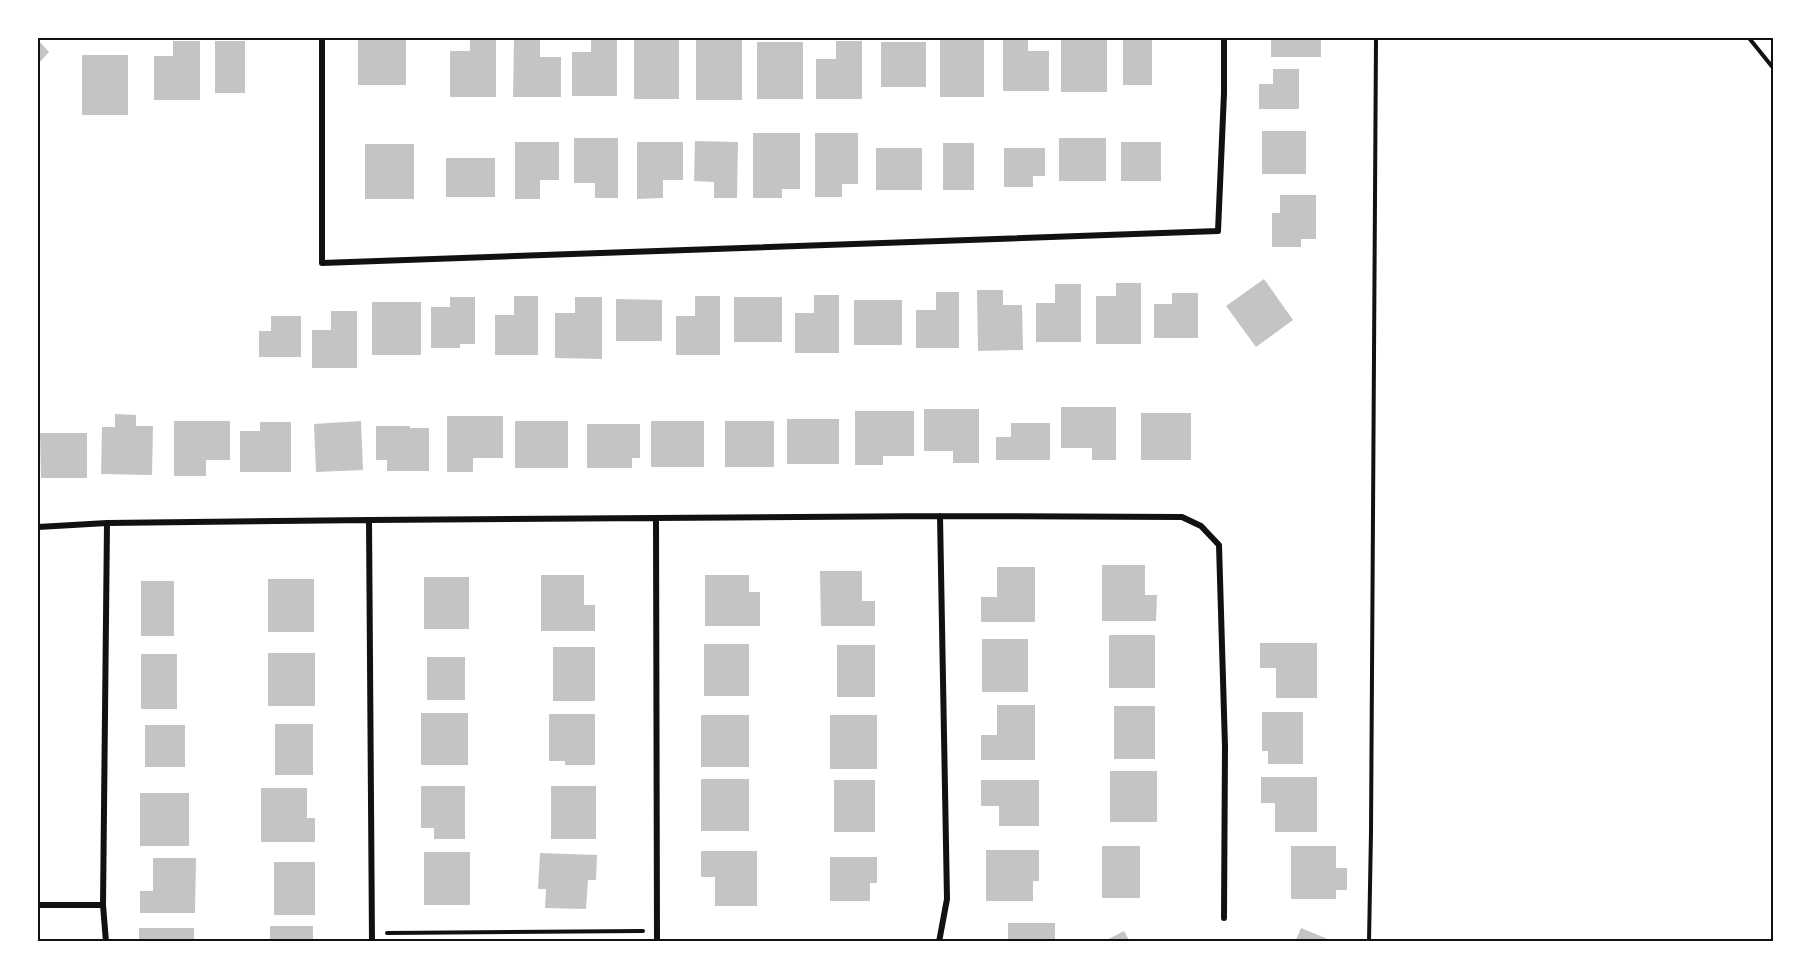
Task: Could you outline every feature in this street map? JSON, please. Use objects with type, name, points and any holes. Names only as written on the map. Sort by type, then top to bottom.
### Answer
[{"type":"street","points":[[322,38],[322,263],[1218,231],[1224,38]]},
{"type":"street","points":[[939,942],[947,899],[940,516]]},
{"type":"street","points":[[38,527],[107,523],[369,520],[940,516],[1182,517],[1202,526],[1219,546],[1225,747],[1224,918]]},
{"type":"street","points":[[656,518],[657,942]]},
{"type":"street","points":[[369,520],[372,942]]},
{"type":"street","points":[[106,942],[103,905],[107,523]]},
{"type":"street","points":[[38,905],[103,905]]},
{"type":"path","points":[[1369,942],[1376,38]]},
{"type":"path","points":[[1749,38],[1773,69]]},
{"type":"path","points":[[371,933],[657,931]]},
{"type":"building","points":[[1003,38],[1028,38],[1028,51],[1049,51],[1049,91],[1003,91]]},
{"type":"building","points":[[1061,38],[1107,38],[1107,92],[1061,92]]},
{"type":"building","points":[[1123,38],[1152,38],[1152,85],[1123,85]]},
{"type":"building","points":[[1271,38],[1321,38],[1321,57],[1271,57]]},
{"type":"building","points":[[358,39],[406,39],[406,85],[358,85]]},
{"type":"building","points":[[470,39],[496,39],[496,97],[450,97],[450,51],[470,51]]},
{"type":"building","points":[[591,39],[617,39],[617,96],[572,96],[572,52],[591,52]]},
{"type":"building","points":[[696,39],[742,39],[742,100],[696,100]]},
{"type":"building","points":[[940,39],[984,39],[984,97],[940,97]]},
{"type":"building","points":[[38,40],[49,52],[38,64]]},
{"type":"building","points":[[514,40],[540,40],[540,57],[561,57],[561,97],[513,97]]},
{"type":"building","points":[[634,40],[679,40],[679,99],[634,99]]},
{"type":"building","points":[[173,41],[200,41],[200,100],[154,100],[154,56],[173,56]]},
{"type":"building","points":[[215,41],[245,41],[245,93],[215,93]]},
{"type":"building","points":[[836,41],[862,41],[862,99],[816,99],[816,59],[836,59]]},
{"type":"building","points":[[757,42],[803,42],[803,99],[757,99]]},
{"type":"building","points":[[881,42],[926,42],[926,87],[881,87]]},
{"type":"building","points":[[82,55],[128,55],[128,115],[82,115]]},
{"type":"building","points":[[1273,69],[1299,69],[1299,109],[1259,109],[1259,84],[1273,84]]},
{"type":"building","points":[[1262,131],[1306,131],[1306,174],[1262,174]]},
{"type":"building","points":[[753,133],[800,133],[800,189],[782,189],[782,198],[753,198]]},
{"type":"building","points":[[815,133],[858,133],[858,184],[842,184],[842,197],[815,197]]},
{"type":"building","points":[[574,138],[618,138],[618,198],[595,198],[595,183],[574,183]]},
{"type":"building","points":[[1059,138],[1106,138],[1106,181],[1059,181]]},
{"type":"building","points":[[695,141],[738,142],[737,198],[714,198],[714,182],[694,181]]},
{"type":"building","points":[[515,142],[559,142],[559,180],[540,180],[540,199],[515,199]]},
{"type":"building","points":[[637,142],[683,142],[683,180],[663,180],[663,198],[637,199]]},
{"type":"building","points":[[1121,142],[1161,142],[1161,181],[1121,181]]},
{"type":"building","points":[[943,143],[974,143],[974,190],[943,190]]},
{"type":"building","points":[[365,144],[414,144],[414,199],[365,199]]},
{"type":"building","points":[[876,148],[922,148],[922,190],[876,190]]},
{"type":"building","points":[[1004,148],[1045,148],[1045,176],[1033,176],[1033,187],[1004,187]]},
{"type":"building","points":[[446,158],[495,158],[495,197],[446,197]]},
{"type":"building","points":[[1280,195],[1316,195],[1316,239],[1301,239],[1301,247],[1272,247],[1272,213],[1280,213]]},
{"type":"building","points":[[1264,279],[1293,320],[1256,347],[1226,306]]},
{"type":"building","points":[[1116,283],[1141,283],[1141,344],[1096,344],[1096,296],[1116,296]]},
{"type":"building","points":[[1055,284],[1081,284],[1081,342],[1036,342],[1036,303],[1055,303]]},
{"type":"building","points":[[977,290],[1003,290],[1003,305],[1022,305],[1023,350],[978,351]]},
{"type":"building","points":[[936,292],[959,292],[959,348],[916,348],[916,310],[936,310]]},
{"type":"building","points":[[1172,293],[1198,293],[1198,338],[1154,338],[1154,304],[1172,304]]},
{"type":"building","points":[[814,295],[839,295],[839,353],[795,353],[795,313],[814,313]]},
{"type":"building","points":[[514,296],[538,296],[538,355],[495,355],[495,315],[514,315]]},
{"type":"building","points":[[695,296],[720,296],[720,355],[676,355],[676,316],[695,316]]},
{"type":"building","points":[[450,297],[475,297],[475,344],[460,344],[460,348],[431,348],[431,307],[450,307]]},
{"type":"building","points":[[575,297],[602,297],[602,359],[555,358],[555,313],[575,313]]},
{"type":"building","points":[[734,297],[782,297],[782,342],[734,342]]},
{"type":"building","points":[[616,299],[662,300],[662,341],[616,341]]},
{"type":"building","points":[[854,300],[902,300],[902,345],[854,345]]},
{"type":"building","points":[[372,302],[421,302],[421,355],[372,355]]},
{"type":"building","points":[[331,311],[357,311],[357,368],[312,368],[312,330],[331,330]]},
{"type":"building","points":[[271,316],[301,316],[301,357],[259,357],[259,331],[271,331]]},
{"type":"building","points":[[1061,407],[1116,407],[1116,460],[1092,460],[1092,448],[1061,448]]},
{"type":"building","points":[[924,409],[979,409],[979,463],[953,463],[953,451],[924,451]]},
{"type":"building","points":[[855,411],[914,411],[914,456],[883,456],[883,465],[855,465]]},
{"type":"building","points":[[1141,413],[1191,413],[1191,460],[1141,460]]},
{"type":"building","points":[[115,414],[136,415],[136,426],[153,426],[152,475],[101,474],[102,427],[115,427]]},
{"type":"building","points":[[447,416],[503,416],[503,458],[473,458],[473,472],[447,472]]},
{"type":"building","points":[[787,419],[839,419],[839,464],[787,464]]},
{"type":"building","points":[[174,421],[230,421],[230,460],[206,460],[206,476],[174,476]]},
{"type":"building","points":[[361,421],[363,470],[316,472],[314,424]]},
{"type":"building","points":[[515,421],[568,421],[568,468],[515,468]]},
{"type":"building","points":[[651,421],[704,421],[704,467],[651,467]]},
{"type":"building","points":[[725,421],[774,421],[774,467],[725,467]]},
{"type":"building","points":[[260,422],[291,422],[291,472],[240,472],[240,431],[260,431]]},
{"type":"building","points":[[1011,423],[1050,423],[1050,460],[996,460],[996,437],[1011,437]]},
{"type":"building","points":[[587,424],[640,424],[640,458],[632,458],[632,468],[587,468]]},
{"type":"building","points":[[376,426],[429,428],[429,471],[387,471],[387,460],[376,460]]},
{"type":"building","points":[[40,433],[87,433],[87,478],[41,478]]},
{"type":"building","points":[[1102,565],[1145,565],[1145,595],[1157,595],[1156,621],[1102,621]]},
{"type":"building","points":[[997,567],[1035,567],[1035,622],[981,622],[981,597],[997,597]]},
{"type":"building","points":[[820,571],[862,571],[862,601],[875,601],[875,626],[821,626]]},
{"type":"building","points":[[541,575],[584,575],[584,605],[595,605],[595,631],[541,631]]},
{"type":"building","points":[[705,575],[749,575],[749,592],[760,592],[760,626],[705,626]]},
{"type":"building","points":[[424,577],[469,577],[469,629],[424,629]]},
{"type":"building","points":[[268,579],[314,579],[314,632],[268,632]]},
{"type":"building","points":[[141,581],[174,581],[174,636],[141,636]]},
{"type":"building","points":[[1109,635],[1155,635],[1155,688],[1109,688]]},
{"type":"building","points":[[982,639],[1028,639],[1028,692],[982,692]]},
{"type":"building","points":[[1260,643],[1317,643],[1317,698],[1276,698],[1276,668],[1260,668]]},
{"type":"building","points":[[704,644],[749,644],[749,696],[704,696]]},
{"type":"building","points":[[837,645],[875,645],[875,697],[837,697]]},
{"type":"building","points":[[553,647],[595,647],[595,701],[553,701]]},
{"type":"building","points":[[268,653],[315,653],[315,706],[268,706]]},
{"type":"building","points":[[141,654],[177,654],[177,709],[141,709]]},
{"type":"building","points":[[427,657],[465,657],[465,700],[427,700]]},
{"type":"building","points":[[997,705],[1035,705],[1035,760],[981,760],[981,735],[997,735]]},
{"type":"building","points":[[1114,706],[1155,706],[1155,759],[1114,759]]},
{"type":"building","points":[[1262,712],[1303,712],[1303,764],[1268,764],[1268,751],[1262,751]]},
{"type":"building","points":[[421,713],[468,713],[468,765],[421,765]]},
{"type":"building","points":[[549,714],[595,714],[595,765],[565,765],[565,761],[549,761]]},
{"type":"building","points":[[701,715],[749,715],[749,767],[701,767]]},
{"type":"building","points":[[830,715],[877,715],[877,769],[830,769]]},
{"type":"building","points":[[275,724],[313,724],[313,775],[275,775]]},
{"type":"building","points":[[145,725],[185,725],[185,767],[145,767]]},
{"type":"building","points":[[1110,771],[1157,771],[1157,822],[1110,822]]},
{"type":"building","points":[[1261,777],[1317,777],[1317,832],[1275,832],[1275,803],[1261,803]]},
{"type":"building","points":[[701,779],[749,779],[749,831],[701,831]]},
{"type":"building","points":[[834,780],[875,780],[875,832],[834,832]]},
{"type":"building","points":[[981,780],[1039,780],[1039,826],[999,826],[999,806],[981,806]]},
{"type":"building","points":[[421,786],[465,786],[465,839],[434,839],[434,828],[421,828]]},
{"type":"building","points":[[551,786],[596,786],[596,839],[551,839]]},
{"type":"building","points":[[261,788],[307,788],[307,818],[315,818],[315,842],[261,842]]},
{"type":"building","points":[[140,793],[189,793],[189,846],[140,846]]},
{"type":"building","points":[[1102,846],[1140,846],[1140,898],[1102,898]]},
{"type":"building","points":[[1291,846],[1336,846],[1336,868],[1347,868],[1347,890],[1336,890],[1336,899],[1291,899]]},
{"type":"building","points":[[986,850],[1039,850],[1039,881],[1033,881],[1033,901],[986,901]]},
{"type":"building","points":[[701,851],[757,851],[757,906],[715,906],[715,877],[701,877]]},
{"type":"building","points":[[424,852],[470,852],[470,905],[424,905]]},
{"type":"building","points":[[540,853],[597,855],[596,880],[588,880],[586,909],[545,908],[546,889],[538,889]]},
{"type":"building","points":[[830,857],[877,857],[877,883],[870,883],[870,901],[830,901]]},
{"type":"building","points":[[153,858],[196,858],[195,913],[140,913],[140,891],[153,891]]},
{"type":"building","points":[[274,862],[315,862],[315,915],[274,915]]},
{"type":"building","points":[[1008,923],[1055,923],[1055,942],[1008,942]]},
{"type":"building","points":[[270,926],[313,926],[313,942],[270,942]]},
{"type":"building","points":[[139,928],[194,928],[194,942],[139,942]]},
{"type":"building","points":[[1301,928],[1330,940],[1329,942],[1295,942]]},
{"type":"building","points":[[1124,931],[1130,942],[1103,942]]}]
